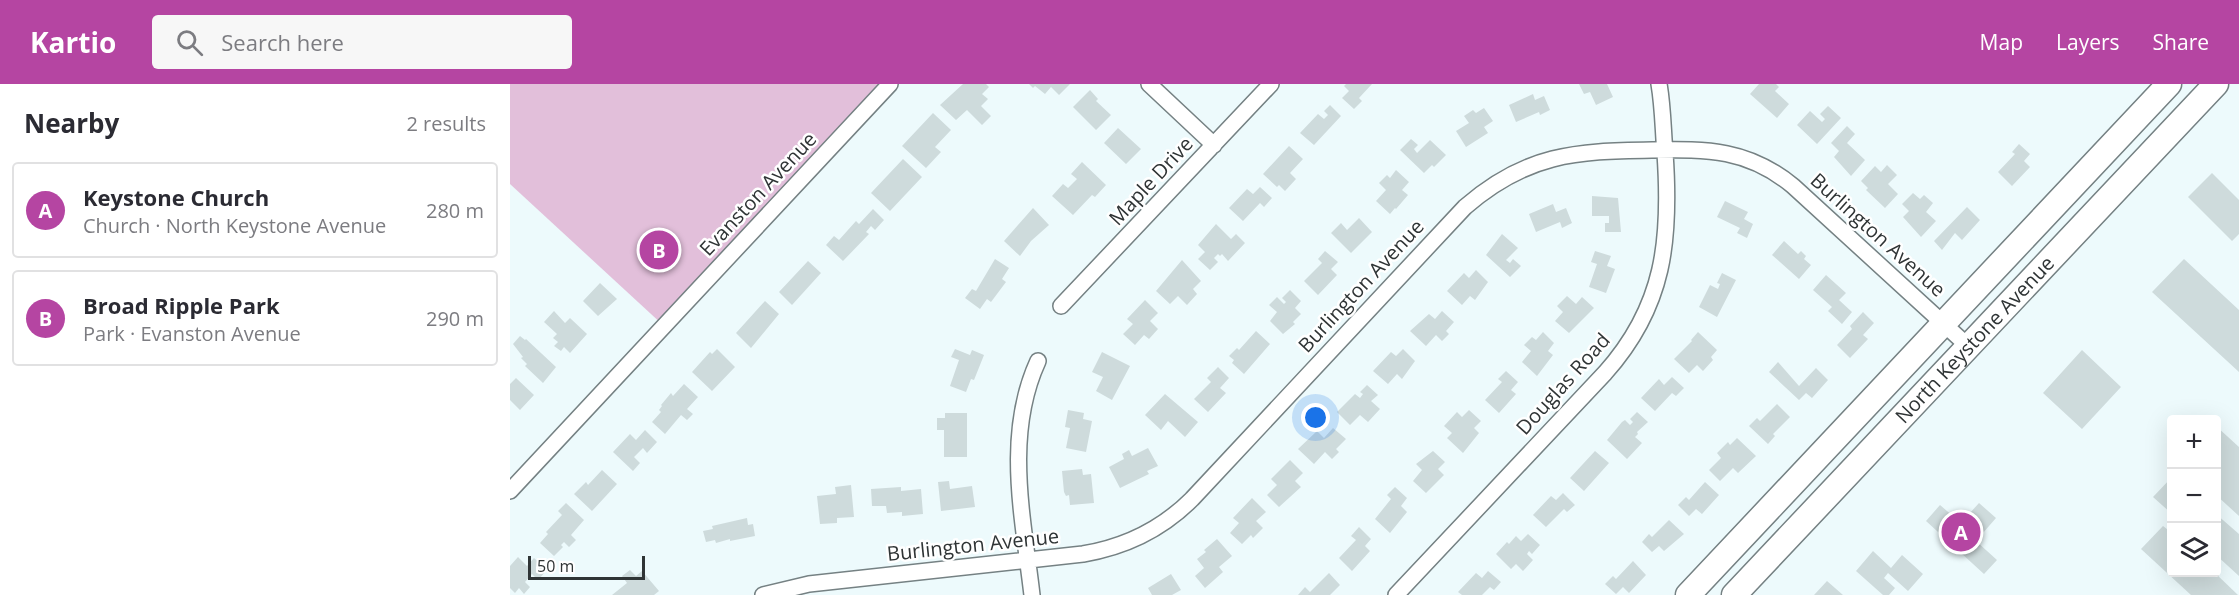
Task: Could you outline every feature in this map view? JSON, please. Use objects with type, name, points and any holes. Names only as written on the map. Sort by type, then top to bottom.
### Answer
[{"type":"main road","name":"North Keystone Avenue","points":[[1688,595],[2169,84]]},
{"type":"main road","name":"North Keystone Avenue","points":[[1734,595],[2216,84]]},
{"type":"street","name":"Evanston Avenue","points":[[510,491],[890,84]]},
{"type":"street","points":[[1149,84],[1214,145]]},
{"type":"street","name":"Maple Drive","points":[[1061,306],[1271,84]]},
{"type":"street","name":"Douglas Road","points":[[1396,595],[1605,373],[1632,337],[1654,291],[1666,241],[1668,205],[1659,84]]},
{"type":"street","name":"Burlington Avenue","points":[[763,595],[809,584],[1083,554],[1119,546],[1145,534],[1171,518],[1192,499],[1454,218],[1494,184],[1527,167],[1555,158],[1598,151],[1707,150],[1727,152],[1754,161],[1774,171],[1969,346]]},
{"type":"street","points":[[1032,595],[1017,454],[1022,411],[1038,361]]},
{"type":"shaded area","points":[[510,84],[890,84],[664,326],[510,184]]},
{"type":"building","points":[[963,84],[986,84],[989,87],[982,94],[988,99],[981,106],[991,116],[982,125],[967,110],[956,120],[940,105]]},
{"type":"building","points":[[1029,84],[1070,84],[1059,95],[1051,87],[1045,94]]},
{"type":"building","points":[[1346,84],[1372,84],[1359,98],[1362,101],[1354,109],[1342,98],[1349,91],[1344,86]]},
{"type":"building","points":[[1579,84],[1607,84],[1613,97],[1596,105],[1590,92],[1584,94]]},
{"type":"building","points":[[1759,84],[1776,84],[1779,87],[1775,91],[1789,104],[1777,118],[1750,94]]},
{"type":"building","points":[[1090,90],[1098,99],[1096,101],[1111,115],[1096,130],[1073,107]]},
{"type":"building","points":[[1533,94],[1535,100],[1544,96],[1550,110],[1516,122],[1509,105]]},
{"type":"building","points":[[1330,105],[1341,116],[1314,145],[1300,133],[1318,114],[1324,119],[1328,115],[1324,111]]},
{"type":"building","points":[[1828,106],[1841,118],[1817,144],[1797,125],[1810,111],[1822,122],[1825,119],[1820,114]]},
{"type":"building","points":[[1484,108],[1493,121],[1484,127],[1488,133],[1466,147],[1456,131],[1469,123],[1464,116],[1473,110],[1476,113]]},
{"type":"building","points":[[933,113],[951,130],[935,147],[941,152],[926,168],[902,146]]},
{"type":"building","points":[[1847,126],[1855,134],[1847,143],[1865,160],[1851,176],[1834,157],[1839,151],[1831,143]]},
{"type":"building","points":[[1118,128],[1141,149],[1126,164],[1104,143]]},
{"type":"building","points":[[1411,139],[1418,145],[1414,149],[1417,153],[1430,140],[1446,155],[1424,173],[1400,150]]},
{"type":"building","points":[[2019,144],[2030,154],[2024,161],[2030,167],[2012,186],[1998,172],[2015,154],[2012,152]]},
{"type":"building","points":[[1289,146],[1303,159],[1290,173],[1296,179],[1285,191],[1263,174]]},
{"type":"building","points":[[903,159],[922,177],[890,211],[871,193]]},
{"type":"building","points":[[1082,162],[1106,185],[1095,197],[1092,195],[1073,215],[1052,196],[1063,184],[1068,188],[1077,179],[1071,174]]},
{"type":"building","points":[[1887,165],[1897,175],[1888,184],[1898,194],[1885,208],[1866,190],[1868,188],[1861,181],[1875,166],[1881,172]]},
{"type":"building","points":[[1396,170],[1409,182],[1402,190],[1408,195],[1390,214],[1376,201],[1386,190],[1379,183],[1387,175],[1390,178]]},
{"type":"building","points":[[2212,173],[2239,200],[2239,234],[2232,241],[2188,197]]},
{"type":"building","points":[[1260,187],[1272,198],[1264,207],[1260,203],[1243,221],[1229,208],[1247,189],[1253,194]]},
{"type":"building","points":[[1913,193],[1920,199],[1924,195],[1933,203],[1926,212],[1936,221],[1921,237],[1903,217],[1909,211],[1902,204]]},
{"type":"building","points":[[1592,196],[1618,198],[1621,232],[1605,232],[1605,223],[1609,223],[1609,216],[1592,216]]},
{"type":"building","points":[[1725,201],[1748,212],[1744,219],[1753,224],[1747,238],[1737,233],[1740,228],[1717,217]]},
{"type":"building","points":[[1553,204],[1556,212],[1566,208],[1572,223],[1562,228],[1560,222],[1536,232],[1529,214]]},
{"type":"building","points":[[1967,207],[1980,220],[1962,240],[1955,233],[1942,250],[1934,241]]},
{"type":"building","points":[[1033,208],[1049,225],[1031,241],[1020,256],[1004,241]]},
{"type":"building","points":[[873,209],[884,220],[875,230],[871,226],[866,232],[869,234],[843,261],[826,245],[834,236],[839,240],[856,221],[859,224]]},
{"type":"building","points":[[1359,218],[1372,232],[1351,253],[1331,233],[1341,223],[1347,230]]},
{"type":"building","points":[[1216,224],[1231,239],[1236,234],[1245,243],[1228,261],[1222,254],[1220,256],[1218,254],[1214,258],[1218,262],[1210,270],[1198,259],[1205,252],[1198,245]]},
{"type":"building","points":[[1502,234],[1518,248],[1506,260],[1510,263],[1513,259],[1521,266],[1510,277],[1486,255]]},
{"type":"building","points":[[1784,241],[1798,254],[1801,251],[1806,256],[1804,259],[1811,265],[1799,279],[1772,255]]},
{"type":"building","points":[[1325,251],[1338,262],[1331,269],[1337,275],[1318,295],[1304,281],[1322,263],[1318,259]]},
{"type":"building","points":[[1595,251],[1611,256],[1607,266],[1615,269],[1606,293],[1589,287],[1597,264],[1591,262]]},
{"type":"building","points":[[995,259],[1009,268],[1002,279],[1006,282],[991,302],[987,299],[980,309],[965,298],[972,289],[976,291]]},
{"type":"building","points":[[2184,259],[2239,310],[2239,372],[2152,292]]},
{"type":"building","points":[[1182,260],[1201,281],[1193,289],[1197,294],[1187,305],[1178,296],[1170,304],[1156,291]]},
{"type":"building","points":[[808,261],[821,273],[792,305],[779,292]]},
{"type":"building","points":[[1476,270],[1488,282],[1475,300],[1470,296],[1462,305],[1447,291],[1464,273],[1469,278]]},
{"type":"building","points":[[1722,273],[1736,280],[1717,317],[1699,307],[1710,285],[1718,289],[1720,284],[1717,283]]},
{"type":"building","points":[[1826,275],[1846,293],[1839,300],[1852,312],[1842,324],[1828,311],[1832,307],[1813,290]]},
{"type":"building","points":[[600,283],[617,299],[598,316],[583,301]]},
{"type":"building","points":[[1290,290],[1301,301],[1295,308],[1301,314],[1293,322],[1295,324],[1283,334],[1270,321],[1277,312],[1269,305],[1277,297],[1284,304],[1286,302],[1282,298]]},
{"type":"building","points":[[1567,296],[1576,304],[1582,297],[1594,308],[1569,333],[1555,321],[1563,312],[1557,306]]},
{"type":"building","points":[[1145,300],[1158,313],[1150,321],[1158,329],[1149,339],[1144,335],[1135,345],[1123,334],[1133,324],[1127,319]]},
{"type":"building","points":[[765,301],[779,314],[751,348],[736,333]]},
{"type":"building","points":[[554,311],[565,323],[570,318],[587,334],[570,353],[564,347],[561,351],[554,346],[558,342],[553,338],[557,334],[544,322]]},
{"type":"building","points":[[1442,311],[1454,322],[1446,331],[1449,334],[1442,341],[1436,335],[1426,346],[1410,331],[1429,314],[1435,319]]},
{"type":"building","points":[[1863,312],[1874,323],[1863,335],[1868,339],[1850,358],[1837,345],[1852,329],[1850,326]]},
{"type":"building","points":[[1256,331],[1270,344],[1244,374],[1232,363],[1234,360],[1229,356],[1237,348],[1239,350]]},
{"type":"building","points":[[1543,332],[1554,343],[1548,351],[1553,355],[1537,376],[1522,362],[1531,351],[1524,345],[1532,337],[1536,340]]},
{"type":"building","points":[[1698,332],[1717,350],[1711,357],[1713,360],[1703,371],[1697,365],[1689,373],[1674,359]]},
{"type":"building","points":[[520,336],[556,367],[543,383],[525,366],[527,364],[513,344]]},
{"type":"building","points":[[717,349],[735,367],[712,391],[692,372],[710,352],[712,354]]},
{"type":"building","points":[[955,349],[970,355],[972,350],[984,355],[974,380],[971,379],[966,392],[950,386],[959,360],[951,357]]},
{"type":"building","points":[[1403,349],[1415,361],[1402,379],[1397,374],[1388,384],[1373,371],[1391,352],[1396,356]]},
{"type":"building","points":[[2082,350],[2121,387],[2082,429],[2043,393]]},
{"type":"building","points":[[1102,352],[1130,366],[1112,400],[1096,391],[1103,377],[1092,372]]},
{"type":"building","points":[[1778,362],[1799,386],[1816,368],[1828,380],[1812,398],[1806,393],[1799,400],[1769,372]]},
{"type":"building","points":[[1218,367],[1229,378],[1220,388],[1226,393],[1208,412],[1194,399],[1211,382],[1207,378]]},
{"type":"building","points":[[1506,371],[1518,382],[1511,390],[1516,394],[1499,413],[1485,400],[1502,382],[1498,379]]},
{"type":"building","points":[[1672,377],[1684,388],[1676,396],[1672,393],[1655,411],[1641,398],[1659,379],[1664,385]]},
{"type":"building","points":[[516,378],[534,395],[520,410],[510,400],[510,384]]},
{"type":"building","points":[[684,384],[698,397],[687,409],[693,414],[687,420],[681,415],[665,434],[652,422],[661,412],[659,410],[661,405],[671,393],[673,396]]},
{"type":"building","points":[[1367,385],[1378,395],[1371,401],[1380,409],[1368,422],[1360,415],[1350,425],[1337,412],[1355,394],[1360,398],[1363,394],[1360,392]]},
{"type":"building","points":[[1165,394],[1198,422],[1185,437],[1168,421],[1161,430],[1145,415]]},
{"type":"building","points":[[1777,404],[1790,417],[1773,434],[1775,436],[1768,444],[1749,426],[1757,418],[1760,421]]},
{"type":"building","points":[[1068,410],[1084,413],[1083,419],[1092,421],[1086,452],[1066,448],[1070,428],[1065,427]]},
{"type":"building","points":[[1469,410],[1481,421],[1474,428],[1479,433],[1463,453],[1447,438],[1452,433],[1444,426],[1457,412],[1462,417]]},
{"type":"building","points":[[1637,412],[1648,422],[1635,437],[1642,443],[1627,459],[1607,440],[1625,420],[1630,425],[1633,422],[1630,419]]},
{"type":"building","points":[[945,413],[967,413],[967,457],[944,457],[944,430],[937,430],[937,418],[945,418]]},
{"type":"building","points":[[1333,428],[1346,439],[1336,449],[1339,452],[1332,459],[1325,452],[1314,464],[1298,449],[1317,431],[1324,438]]},
{"type":"building","points":[[645,430],[657,442],[647,453],[643,448],[634,457],[640,463],[633,471],[613,452],[630,434],[636,440]]},
{"type":"building","points":[[2221,431],[2239,447],[2239,516],[2221,500]]},
{"type":"building","points":[[1737,438],[1756,456],[1738,473],[1733,468],[1720,481],[1709,470],[1721,458],[1717,453],[1728,442],[1730,445]]},
{"type":"building","points":[[1148,448],[1158,466],[1147,471],[1149,474],[1120,488],[1109,467],[1124,459],[1122,454],[1129,450],[1132,456]]},
{"type":"building","points":[[1433,451],[1445,462],[1438,469],[1444,475],[1426,493],[1413,481],[1422,470],[1416,464]]},
{"type":"building","points":[[1595,451],[1609,463],[1584,491],[1570,478]]},
{"type":"building","points":[[1290,460],[1303,473],[1295,481],[1301,487],[1279,507],[1267,495],[1277,485],[1271,479]]},
{"type":"building","points":[[1082,469],[1083,475],[1091,474],[1094,503],[1070,505],[1069,495],[1066,496],[1064,492],[1062,471]]},
{"type":"building","points":[[602,470],[617,484],[592,511],[574,494],[586,482],[588,485]]},
{"type":"building","points":[[949,481],[950,489],[972,486],[975,507],[941,511],[938,482]]},
{"type":"building","points":[[1705,482],[1719,495],[1702,514],[1696,509],[1689,516],[1678,505],[1686,497],[1689,500]]},
{"type":"building","points":[[2167,482],[2167,510],[2153,497]]},
{"type":"building","points":[[851,485],[854,517],[837,518],[837,523],[820,524],[817,496],[836,494],[835,487]]},
{"type":"building","points":[[901,487],[901,491],[921,489],[923,514],[902,516],[902,512],[887,513],[886,506],[872,506],[871,489]]},
{"type":"building","points":[[1395,487],[1407,498],[1401,506],[1407,512],[1390,533],[1375,519],[1391,499],[1387,495]]},
{"type":"building","points":[[1563,493],[1575,505],[1567,512],[1564,509],[1546,527],[1533,515],[1551,496],[1556,500]]},
{"type":"building","points":[[1252,498],[1266,512],[1256,521],[1263,528],[1253,538],[1251,535],[1242,544],[1230,533],[1239,523],[1233,518]]},
{"type":"building","points":[[566,503],[584,520],[571,535],[576,540],[569,547],[564,542],[561,545],[563,547],[554,556],[540,543],[548,534],[546,532],[562,515],[558,511]]},
{"type":"building","points":[[1979,503],[1996,518],[1976,541],[1997,560],[1984,574],[1926,521],[1940,505],[1961,523]]},
{"type":"building","points":[[747,518],[748,525],[753,524],[755,536],[716,543],[715,540],[706,542],[703,531],[713,529],[712,526]]},
{"type":"building","points":[[2221,518],[2239,534],[2239,576],[2221,560]]},
{"type":"building","points":[[1669,520],[1684,534],[1664,551],[1659,546],[1652,552],[1642,542],[1649,534],[1652,537]]},
{"type":"building","points":[[2163,526],[2167,529],[2167,573],[2141,549]]},
{"type":"building","points":[[1359,527],[1371,539],[1365,546],[1370,551],[1352,571],[1339,558],[1356,540],[1351,536]]},
{"type":"building","points":[[1528,534],[1540,545],[1532,554],[1529,551],[1527,554],[1533,560],[1523,571],[1516,564],[1511,569],[1496,554],[1516,536],[1521,541]]},
{"type":"building","points":[[1217,539],[1232,556],[1219,567],[1223,572],[1205,588],[1195,576],[1204,568],[1197,559]]},
{"type":"building","points":[[1873,551],[1891,568],[1902,555],[1923,574],[1908,591],[1888,573],[1884,578],[1895,588],[1889,595],[1883,595],[1856,571]]},
{"type":"building","points":[[518,557],[527,566],[534,558],[547,570],[538,580],[532,574],[525,582],[530,587],[524,594],[519,588],[515,593],[510,588],[510,566]]},
{"type":"building","points":[[1633,561],[1646,575],[1629,593],[1623,587],[1616,594],[1605,584],[1613,576],[1616,579]]},
{"type":"building","points":[[630,570],[636,576],[642,571],[659,591],[654,595],[612,595],[627,583],[622,576]]},
{"type":"building","points":[[1488,571],[1501,582],[1494,590],[1490,587],[1482,595],[1462,595],[1458,592],[1476,573],[1482,578]]},
{"type":"building","points":[[1329,573],[1340,585],[1330,595],[1298,595],[1305,587],[1310,592]]},
{"type":"building","points":[[1171,574],[1181,590],[1172,595],[1152,595],[1148,588]]},
{"type":"building","points":[[2171,577],[2219,577],[2238,595],[2191,595]]},
{"type":"building","points":[[1827,581],[1843,595],[1814,595]]},
{"type":"place","name":"Broad Ripple Park","points":[[659,250]]},
{"type":"place","name":"Keystone Church","points":[[1961,532]]}]
